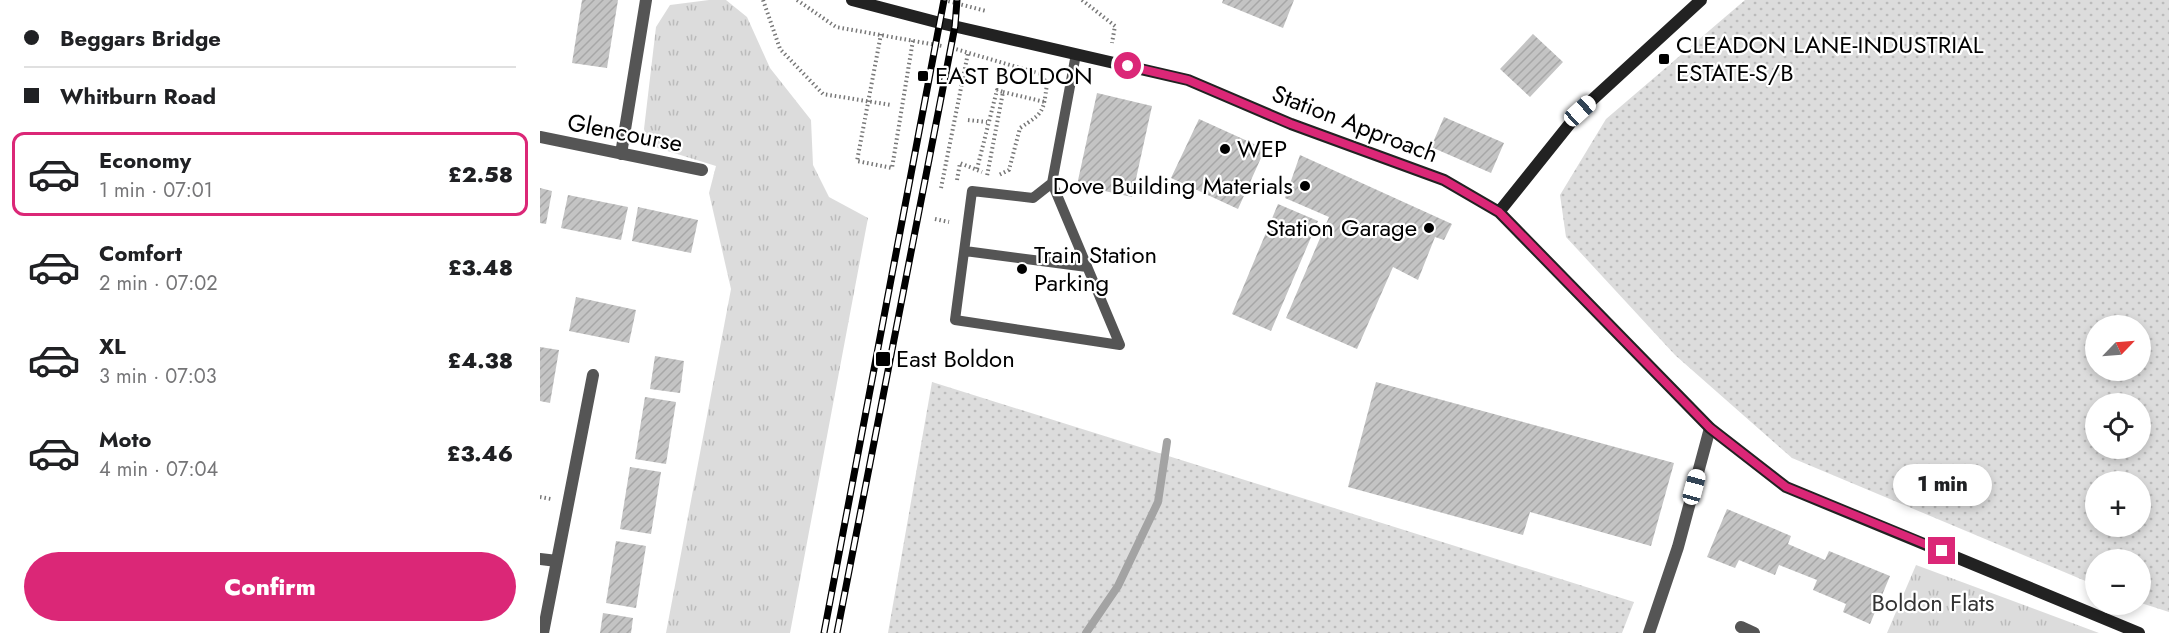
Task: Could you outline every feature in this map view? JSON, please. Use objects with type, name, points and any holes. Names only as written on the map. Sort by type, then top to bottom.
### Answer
[{"type":"main road","name":"Station Approach","points":[[852,0],[1188,80],[1291,124],[1444,180],[1499,212],[1710,428],[1786,487],[2139,633]]},
{"type":"main road","points":[[1499,212],[1580,111],[1701,0]]},
{"type":"street","points":[[621,154],[646,0]]},
{"type":"street","name":"Glencourse","points":[[540,137],[702,170]]},
{"type":"street","points":[[543,633],[592,375]]},
{"type":"street","points":[[1649,633],[1678,547],[1710,428]]},
{"type":"street","points":[[540,559],[557,561]]},
{"type":"street","points":[[1741,627],[1754,633]]},
{"type":"lane","points":[[1052,183],[1033,198],[972,191],[955,320],[1120,345],[1052,183],[1076,54]]},
{"type":"lane","points":[[964,251],[1087,267]]},
{"type":"path","points":[[763,0],[780,49],[823,94],[891,105]]},
{"type":"path","points":[[796,0],[836,27],[913,40],[1041,74],[1047,84],[1045,102],[1040,114],[1020,128],[1009,170],[996,177],[987,177],[977,169],[960,163]]},
{"type":"path","points":[[1082,0],[1115,26],[1108,62]]},
{"type":"path","points":[[881,34],[858,161],[892,168],[913,40]]},
{"type":"path","points":[[941,188],[968,53]]},
{"type":"path","points":[[977,169],[987,122],[997,90],[1045,102]]},
{"type":"path","points":[[987,177],[1004,92]]},
{"type":"path","points":[[968,120],[987,122]]},
{"type":"green space","points":[[726,0],[747,17],[770,68],[811,120],[813,165],[829,197],[868,218],[790,633],[666,633],[731,289],[709,193],[716,166],[648,145],[644,129],[656,27],[670,5]]},
{"type":"green space","points":[[1745,0],[2169,0],[2169,612],[2151,606],[2151,549],[2085,549],[2085,581],[1792,458],[1675,355],[1566,237],[1560,195],[1606,119]]},
{"type":"green space","points":[[932,382],[1634,602],[1622,633],[888,633]]},
{"type":"green space","name":"Boldon Flats","points":[[1916,565],[2099,633],[1887,633]]},
{"type":"building","points":[[582,0],[618,0],[607,68],[572,63]]},
{"type":"building","points":[[1223,0],[1294,0],[1283,28],[1222,3]]},
{"type":"building","points":[[1533,34],[1563,62],[1530,97],[1500,69]]},
{"type":"building","points":[[1097,93],[1152,106],[1132,197],[1077,185]]},
{"type":"building","points":[[1444,117],[1504,143],[1491,173],[1431,147]]},
{"type":"building","points":[[1199,119],[1265,149],[1238,209],[1171,178]]},
{"type":"building","points":[[1300,155],[1452,224],[1444,240],[1435,237],[1418,280],[1393,267],[1357,349],[1286,318],[1329,217],[1285,198]]},
{"type":"building","points":[[540,188],[552,191],[546,224],[540,223]]},
{"type":"building","points":[[568,195],[628,207],[621,240],[561,228]]},
{"type":"building","points":[[1278,204],[1318,221],[1271,331],[1232,314]]},
{"type":"building","points":[[638,207],[698,220],[691,253],[632,241]]},
{"type":"building","points":[[576,297],[636,310],[629,343],[569,331]]},
{"type":"building","points":[[540,347],[559,350],[550,403],[540,401]]},
{"type":"building","points":[[655,356],[684,361],[680,393],[650,389]]},
{"type":"building","points":[[1376,382],[1674,463],[1651,546],[1530,512],[1523,535],[1348,487]]},
{"type":"building","points":[[645,397],[676,402],[666,464],[635,459]]},
{"type":"building","points":[[630,467],[661,472],[651,534],[620,529]]},
{"type":"building","points":[[1727,509],[1791,536],[1788,544],[1825,560],[1829,551],[1890,576],[1870,624],[1843,612],[1846,604],[1813,590],[1817,580],[1779,565],[1775,575],[1739,560],[1735,568],[1707,557]]},
{"type":"building","points":[[616,541],[646,546],[636,608],[606,603]]},
{"type":"building","points":[[603,613],[633,618],[631,633],[600,633]]},
{"type":"waterway","points":[[1086,633],[1118,586],[1158,502],[1167,442]]},
{"type":"railway","points":[[824,633],[944,0]]},
{"type":"railway","points":[[837,633],[955,26],[957,0]]},
{"type":"place","name":"CLEADON LANE-INDUSTRIAL ESTATE-S/B","points":[[1664,59]]},
{"type":"place","name":"EAST BOLDON","points":[[923,76]]},
{"type":"place","name":"WEP","points":[[1225,149]]},
{"type":"place","name":"Dove Building Materials","points":[[1305,186]]},
{"type":"place","name":"Station Garage","points":[[1429,228]]},
{"type":"place","name":"Train Station Parking","points":[[1022,269]]},
{"type":"place","name":"East Boldon","points":[[883,359]]},
{"type":"route","points":[[1128,66],[1188,80],[1291,124],[1444,180],[1499,212],[1710,428],[1786,487],[1942,551]]}]
